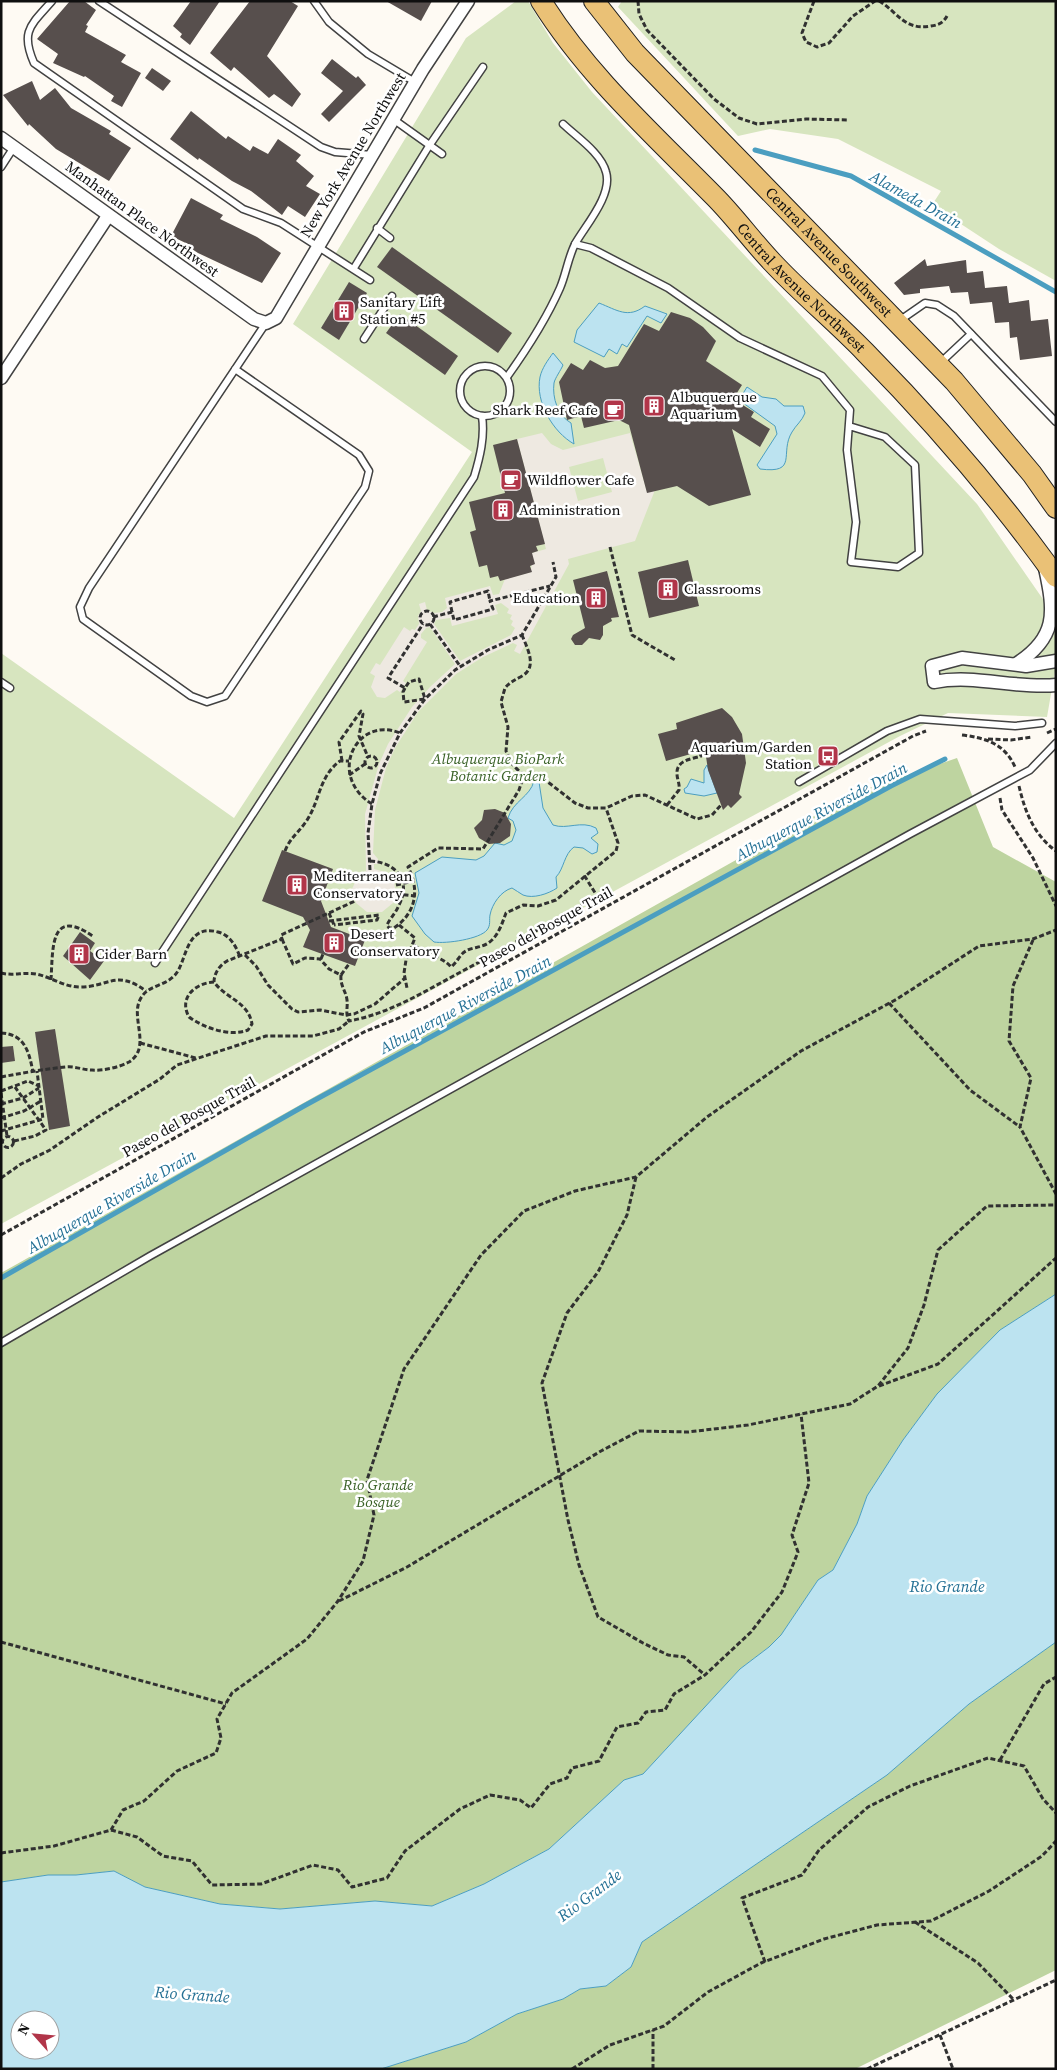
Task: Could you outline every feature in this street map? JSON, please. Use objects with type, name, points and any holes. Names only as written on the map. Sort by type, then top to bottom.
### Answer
[{"type":"main road","name":"Central Avenue Northwest","points":[[541,1],[573,47],[613,94],[715,197],[773,263],[882,370],[963,456],[1002,504],[1056,577]]},
{"type":"main road","name":"Central Avenue Southwest","points":[[594,1],[635,53],[939,364],[1032,474],[1056,508]]},
{"type":"street","name":"New York Avenue Northwest","points":[[266,322],[276,318],[415,82],[468,1]]},
{"type":"street","name":"Manhattan Place Northwest","points":[[1,138],[254,319],[266,322]]},
{"type":"street","points":[[1,378],[108,216]]},
{"type":"street","points":[[1016,664],[1027,658],[1042,645],[1053,625],[1055,612],[1042,558]]},
{"type":"street","points":[[1056,661],[1026,666],[962,658],[932,666],[934,682],[954,678],[989,680],[1026,687],[1056,685]]},
{"type":"lane","points":[[52,1],[34,22],[26,36],[28,48],[34,62],[243,210],[281,223],[370,280]]},
{"type":"lane","points":[[99,1],[321,147],[335,152],[372,155]]},
{"type":"lane","points":[[314,1],[329,22],[368,54],[415,82]]},
{"type":"lane","points":[[354,268],[429,146],[483,67]]},
{"type":"lane","points":[[393,119],[442,154]]},
{"type":"lane","points":[[507,377],[533,341],[560,287],[575,244],[588,225],[606,189],[607,174],[600,159],[563,124]]},
{"type":"lane","points":[[1,166],[14,147]]},
{"type":"lane","points":[[378,228],[390,238]]},
{"type":"lane","points":[[575,244],[591,248],[668,288],[740,338],[822,376],[850,410],[847,450],[856,522],[852,562],[898,567],[919,553],[915,465],[885,436],[849,426]]},
{"type":"lane","points":[[364,340],[392,296]]},
{"type":"lane","points":[[898,322],[925,303],[937,305],[954,316],[1056,422]]},
{"type":"lane","points":[[235,369],[359,455],[369,471],[365,487],[225,696],[207,702],[191,696],[82,619],[80,607],[89,588],[266,322]]},
{"type":"lane","points":[[939,364],[971,334]]},
{"type":"lane","points":[[484,365],[496,367],[507,377],[510,396],[506,404],[496,414],[482,416],[473,413],[463,403],[460,395],[463,378],[469,371],[484,365]]},
{"type":"lane","points":[[155,963],[474,478],[481,454],[482,416]]},
{"type":"lane","points":[[1,682],[10,688]]},
{"type":"lane","points":[[799,782],[887,731],[920,719],[1015,726],[1042,723]]},
{"type":"lane","points":[[1,1343],[150,1256],[910,834],[1030,770],[1056,743]]},
{"type":"path","points":[[638,1],[639,14],[647,30],[714,99],[739,118],[757,124],[806,119],[848,120]]},
{"type":"path","points":[[814,1],[802,33],[806,42],[817,47],[829,43],[853,16],[875,1]]},
{"type":"path","points":[[879,1],[897,17],[919,27],[938,25],[947,16]]},
{"type":"path","points":[[610,547],[632,635],[675,660]]},
{"type":"path","points":[[370,870],[369,824],[372,804],[384,766],[400,733],[425,699],[460,666],[488,650],[522,635],[556,577],[553,562]]},
{"type":"path","points":[[490,601],[550,586]]},
{"type":"path","points":[[488,591],[490,601],[493,609],[454,620],[450,602],[488,591]]},
{"type":"path","points":[[423,624],[420,618],[423,613],[429,612],[433,617]]},
{"type":"path","points":[[433,617],[452,612]]},
{"type":"path","points":[[430,624],[433,617]]},
{"type":"path","points":[[423,624],[430,624]]},
{"type":"path","points":[[405,688],[388,678],[423,624]]},
{"type":"path","points":[[430,624],[460,666]]},
{"type":"path","points":[[522,635],[530,658],[530,667],[524,676],[505,688],[501,702],[508,728],[506,751],[513,765],[521,774],[544,779],[575,803],[594,809],[606,808],[638,795],[651,796],[697,820],[712,815],[721,805]]},
{"type":"path","points":[[419,679],[425,699],[404,702],[403,692],[409,682],[419,679]]},
{"type":"path","points":[[342,761],[340,742],[361,711],[363,714],[360,740],[368,756],[366,764],[349,775]]},
{"type":"path","points":[[372,804],[359,795],[349,775],[349,761],[353,750],[360,740],[370,733],[382,730],[400,733]]},
{"type":"path","name":"Paseo del Bosque Trail","points":[[1,1235],[382,1022],[424,1008],[905,741],[928,731]]},
{"type":"path","points":[[958,734],[988,739],[1003,749],[1015,766],[1023,804],[1035,831],[1056,852]]},
{"type":"path","points":[[667,805],[679,790],[676,774],[678,766],[682,762],[701,756],[700,750]]},
{"type":"path","points":[[368,756],[375,757],[377,764]]},
{"type":"path","points":[[285,851],[290,839],[310,815],[322,784],[334,766],[342,761],[349,761]]},
{"type":"path","points":[[366,764],[372,768],[377,764]]},
{"type":"path","points":[[377,764],[384,766]]},
{"type":"path","points":[[370,861],[383,862],[393,867],[400,874],[403,883],[403,895],[386,925],[392,929],[399,925],[412,908],[416,896],[414,880],[408,867],[438,848],[449,847],[481,850],[486,846],[519,790],[522,781],[521,774]]},
{"type":"path","points":[[997,788],[1002,810],[1033,858],[1056,906]]},
{"type":"path","points":[[414,945],[422,952],[446,961],[451,967],[458,962],[463,953],[483,946],[495,938],[506,913],[523,905],[538,906],[556,900],[584,875],[614,854],[618,847],[606,808]]},
{"type":"path","points":[[1,1178],[21,1164],[50,1150],[98,1117],[160,1079],[177,1065],[266,1036],[313,1036],[339,1029],[349,1021],[367,1018],[402,1003],[531,934],[596,896],[584,875]]},
{"type":"path","points":[[396,885],[414,880]]},
{"type":"path","points":[[396,894],[416,896]]},
{"type":"path","points":[[341,975],[329,969],[321,959],[305,958],[292,964],[281,935],[355,902]]},
{"type":"path","points":[[329,913],[334,925],[377,920],[379,915],[329,921]]},
{"type":"path","points":[[51,980],[54,939],[63,927],[74,925],[94,938]]},
{"type":"path","points":[[399,925],[415,938],[406,960],[405,978],[407,988]]},
{"type":"path","points":[[111,1830],[123,1810],[144,1801],[177,1771],[216,1753],[220,1738],[217,1719],[232,1693],[307,1639],[338,1601],[363,1561],[374,1515],[366,1480],[404,1369],[481,1255],[524,1212],[575,1191],[636,1177],[707,1117],[801,1051],[889,1003],[979,946],[1033,939],[1056,930]]},
{"type":"path","points":[[1,1076],[68,1067],[94,1071],[111,1068],[130,1061],[138,1052],[140,1043],[137,1013],[142,995],[173,977],[178,971],[187,946],[200,934],[208,931],[223,934],[234,944],[240,957]]},
{"type":"path","points":[[214,982],[198,985],[191,990],[186,1004],[189,1017],[202,1024],[223,1031],[239,1032],[248,1030],[252,1024],[251,1018],[244,1006],[222,991],[214,982],[215,975],[220,966],[282,939]]},
{"type":"path","points":[[1020,1127],[1031,1078],[1009,1041],[1013,986],[1033,939]]},
{"type":"path","points":[[321,959],[323,954]]},
{"type":"path","points":[[245,955],[256,966],[268,985],[294,1011],[320,1010],[346,1015],[354,1014],[375,1004],[405,978]]},
{"type":"path","points":[[349,964],[341,975],[342,988],[347,997],[346,1015],[349,1021]]},
{"type":"path","points":[[1,973],[30,974],[79,987],[106,981],[125,980],[133,982],[146,991]]},
{"type":"path","points":[[889,1003],[970,1090],[1020,1127],[1056,1194]]},
{"type":"path","points":[[1,1033],[15,1035],[25,1043],[39,1087],[43,1117],[39,1120],[1,1130]]},
{"type":"path","points":[[140,1043],[196,1058]]},
{"type":"path","points":[[15,1087],[46,1132],[14,1141],[12,1146],[9,1147],[2,1144],[7,1136],[3,1118],[1,1092],[28,1081],[39,1087]]},
{"type":"path","points":[[2,1104],[23,1098],[39,1087]]},
{"type":"path","points":[[3,1118],[30,1108],[41,1101]]},
{"type":"path","points":[[7,1136],[14,1141]]},
{"type":"path","points":[[636,1177],[627,1216],[598,1272],[567,1313],[542,1383],[559,1476],[579,1565],[598,1617],[643,1644],[668,1655],[684,1657],[705,1675]]},
{"type":"path","points":[[878,1386],[908,1348],[924,1305],[938,1250],[987,1206],[1056,1205]]},
{"type":"path","points":[[338,1601],[407,1567],[601,1451],[639,1432],[688,1432],[748,1425],[850,1404],[878,1386],[938,1364],[1056,1258]]},
{"type":"path","points":[[1,1853],[54,1846],[111,1830],[137,1837],[163,1856],[192,1861],[212,1885],[261,1884],[313,1865],[338,1870],[352,1887],[387,1878],[405,1851],[460,1809],[490,1794],[520,1800],[531,1808],[550,1784],[567,1778],[572,1768],[599,1761],[617,1727],[638,1723],[646,1712],[665,1710],[674,1694],[705,1675],[751,1632],[782,1592],[798,1552],[792,1535],[809,1483],[801,1414]]},
{"type":"path","points":[[1,1642],[226,1704]]},
{"type":"path","points":[[1000,1760],[1044,1684],[1056,1677]]},
{"type":"path","points":[[765,1962],[742,1898],[802,1875],[818,1850],[868,1807],[910,1786],[988,1758],[1024,1766],[1042,1799],[1056,1813]]},
{"type":"path","points":[[572,2069],[610,2045],[664,2026],[708,1992],[765,1962],[824,1939],[877,1925],[932,1921],[989,1892],[1042,1856],[1056,1841]]},
{"type":"path","points":[[915,1922],[978,1963],[1014,2000]]},
{"type":"path","points":[[867,2069],[1056,1980]]},
{"type":"path","points":[[653,2030],[653,2069]]},
{"type":"path","points":[[940,2035],[953,2069]]},
{"type":"green space","name":"Albuquerque BioPark Botanic Garden","points":[[516,1],[528,1],[553,43],[592,92],[977,504],[1056,618],[1056,665],[1047,717],[948,713],[900,736],[1,1224],[1,653],[234,818],[472,452],[293,324],[466,38]]},
{"type":"green space","points":[[622,1],[1056,1],[1056,281],[999,249],[932,205],[941,191],[838,139],[770,129],[738,136],[618,7]]},
{"type":"green space","name":"Rio Grande Bosque","points":[[957,758],[993,847],[1056,882],[1056,1294],[1000,1330],[937,1394],[903,1440],[867,1496],[857,1524],[833,1570],[818,1580],[781,1635],[769,1647],[740,1669],[643,1774],[624,1780],[549,1849],[484,1884],[432,1906],[375,1901],[280,1909],[220,1904],[145,1887],[114,1871],[76,1875],[48,1875],[1,1882],[1,1273],[855,793]]},
{"type":"green space","points":[[1056,1642],[1056,1970],[855,2069],[381,2069],[466,2042],[517,2014],[563,1999],[580,1989],[606,1986],[631,1967],[642,1942],[887,1775],[969,1704]]},
{"type":"shaded area","points":[[542,433],[551,444],[563,450],[630,433],[647,492],[655,490],[635,541],[568,559],[569,564],[520,654],[514,651],[517,645],[513,643],[483,657],[456,674],[418,712],[395,748],[386,768],[375,810],[373,853],[378,859],[378,864],[374,864],[374,869],[385,872],[394,880],[396,897],[393,903],[382,912],[367,912],[356,903],[352,889],[358,876],[366,871],[365,814],[379,764],[388,744],[412,707],[455,664],[430,627],[426,628],[421,634],[421,638],[427,642],[403,681],[406,683],[400,692],[397,690],[385,698],[377,697],[371,687],[375,676],[370,673],[376,663],[380,665],[404,627],[410,631],[412,629],[415,630],[419,624],[418,616],[421,611],[419,604],[425,602],[427,610],[434,613],[442,612],[447,608],[445,598],[490,586],[493,595],[499,594],[505,579],[531,572],[532,553],[546,549],[517,439]],"holes":[[[603,458],[612,492],[578,501],[569,467]],[[501,603],[509,609],[507,613],[512,615],[510,619],[513,621],[511,625],[515,628],[511,635],[460,661],[434,624],[436,620],[450,618],[452,626],[498,614],[495,605]]]},
{"type":"water","points":[[599,303],[628,313],[645,306],[667,314],[661,323],[647,316],[627,347],[622,344],[617,354],[609,349],[604,357],[574,342],[577,330]]},
{"type":"water","points":[[553,353],[563,365],[554,383],[555,400],[559,411],[571,423],[574,444],[566,439],[553,424],[547,415],[540,396],[540,377],[545,364]]},
{"type":"water","points":[[747,387],[762,397],[776,399],[784,406],[803,406],[805,413],[788,440],[786,460],[780,468],[772,470],[760,469],[757,465],[777,434],[775,426],[739,400]]},
{"type":"water","points":[[707,765],[717,793],[704,796],[685,793],[684,789],[691,779],[704,783],[704,770]]},
{"type":"water","points":[[534,781],[539,782],[543,808],[553,825],[585,825],[596,828],[598,833],[591,838],[598,844],[597,852],[592,854],[583,848],[574,847],[568,854],[556,877],[557,888],[549,892],[527,896],[512,888],[504,892],[493,907],[489,926],[483,933],[462,940],[434,942],[425,934],[412,916],[419,893],[415,873],[442,857],[476,860],[484,856],[495,843],[504,845],[512,841],[516,830],[513,821],[508,818],[510,812],[529,791]]},
{"type":"water","name":"Rio Grande","points":[[1056,1294],[1056,1642],[969,1704],[887,1775],[642,1942],[631,1967],[606,1986],[580,1989],[563,1999],[517,2014],[466,2042],[381,2069],[1,2069],[1,1882],[48,1875],[76,1875],[114,1871],[145,1887],[220,1904],[280,1909],[375,1901],[432,1906],[484,1884],[549,1849],[624,1780],[643,1774],[740,1669],[769,1647],[781,1635],[818,1580],[833,1570],[857,1524],[867,1496],[903,1440],[937,1394],[1000,1330]]},
{"type":"building","points":[[70,1],[84,1],[96,10],[86,25],[88,26],[85,32],[126,55],[121,62],[141,73],[122,107],[111,101],[114,96],[85,76],[53,63],[58,54],[37,39]]},
{"type":"building","points":[[191,1],[220,1],[190,45],[180,37],[182,34],[173,26]]},
{"type":"building","points":[[250,1],[290,1],[298,6],[267,56],[301,94],[292,107],[274,94],[269,98],[234,67],[231,71],[210,53]]},
{"type":"building","points":[[386,1],[432,1],[421,21]]},
{"type":"building","points":[[332,59],[356,78],[358,76],[366,85],[329,122],[321,114],[343,91],[321,73]]},
{"type":"building","points":[[152,68],[171,81],[163,91],[145,78]]},
{"type":"building","points":[[32,81],[40,100],[55,88],[71,108],[111,131],[109,134],[131,148],[109,181],[56,149],[29,124],[28,126],[3,95]]},
{"type":"building","points":[[191,111],[226,139],[228,136],[250,151],[253,146],[268,154],[278,139],[301,155],[296,161],[314,176],[306,186],[320,194],[305,217],[288,206],[282,215],[251,191],[232,181],[199,158],[198,160],[170,139]]},
{"type":"building","points":[[191,198],[223,215],[220,219],[257,237],[281,253],[262,283],[198,253],[189,247],[190,245],[171,236]]},
{"type":"building","points":[[392,247],[512,333],[498,353],[377,267]]},
{"type":"building","points":[[925,259],[927,266],[966,260],[967,273],[983,271],[985,288],[1007,286],[1009,303],[1029,300],[1031,321],[1048,319],[1052,356],[1020,360],[1017,337],[1010,338],[1009,322],[995,323],[992,302],[970,304],[968,292],[951,293],[949,286],[920,289],[920,293],[904,295],[894,283]]},
{"type":"building","name":"Sanitary Lift Station #5","points":[[349,282],[367,293],[339,340],[321,328]]},
{"type":"building","name":"Albuquerque Aquarium","points":[[671,312],[690,318],[703,327],[716,341],[706,361],[742,385],[733,399],[754,412],[751,417],[770,429],[760,447],[732,429],[751,495],[709,506],[677,486],[647,493],[629,425],[619,420],[584,428],[581,416],[567,420],[559,382],[571,363],[583,370],[590,360],[605,368],[618,366],[644,324],[659,331]]},
{"type":"building","points":[[400,314],[458,356],[445,375],[386,333]]},
{"type":"building","name":"Administration","points":[[517,439],[545,544],[536,546],[538,551],[532,553],[535,564],[530,566],[532,572],[500,581],[498,576],[490,578],[487,565],[479,567],[470,532],[476,530],[469,502],[505,493],[493,445]]},
{"type":"building","name":"Classrooms","points":[[688,560],[699,606],[649,618],[638,572]]},
{"type":"building","name":"Education","points":[[607,571],[619,617],[611,618],[612,621],[603,626],[603,635],[600,640],[589,638],[582,645],[575,645],[571,639],[573,635],[585,628],[573,580]]},
{"type":"building","points":[[722,708],[732,717],[742,734],[746,763],[739,794],[742,797],[731,808],[728,805],[723,810],[708,770],[705,750],[666,761],[658,734],[677,729],[676,723]]},
{"type":"building","points":[[495,809],[505,813],[511,824],[510,836],[500,843],[489,844],[479,838],[474,828],[482,820],[484,810]]},
{"type":"building","name":"Mediterranean Conservatory","points":[[282,850],[333,869],[321,901],[331,927],[365,940],[355,966],[303,947],[310,930],[303,917],[262,901]]},
{"type":"building","name":"Cider Barn","points":[[80,932],[95,943],[90,951],[104,961],[90,980],[63,956]]},
{"type":"building","points":[[55,1029],[70,1126],[49,1130],[35,1032]]},
{"type":"building","points":[[13,1046],[15,1061],[1,1063],[1,1047]]},
{"type":"waterway","name":"Alameda Drain","points":[[755,150],[851,176],[1056,292]]},
{"type":"waterway","name":"Albuquerque Riverside Drain","points":[[1,1278],[304,1106],[891,786],[945,759]]},
{"type":"place","name":"Sanitary Lift Station #5","points":[[344,311]]},
{"type":"place","name":"Albuquerque Aquarium","points":[[654,406]]},
{"type":"place","name":"Shark Reef Cafe","points":[[614,410]]},
{"type":"place","name":"Wildflower Cafe","points":[[511,480]]},
{"type":"place","name":"Administration","points":[[503,510]]},
{"type":"place","name":"Classrooms","points":[[668,589]]},
{"type":"place","name":"Education","points":[[596,598]]},
{"type":"place","name":"Aquarium/Garden Station","points":[[828,756]]},
{"type":"place","name":"Mediterranean Conservatory","points":[[297,885]]},
{"type":"place","name":"Desert Conservatory","points":[[334,943]]},
{"type":"place","name":"Cider Barn","points":[[79,954]]}]
